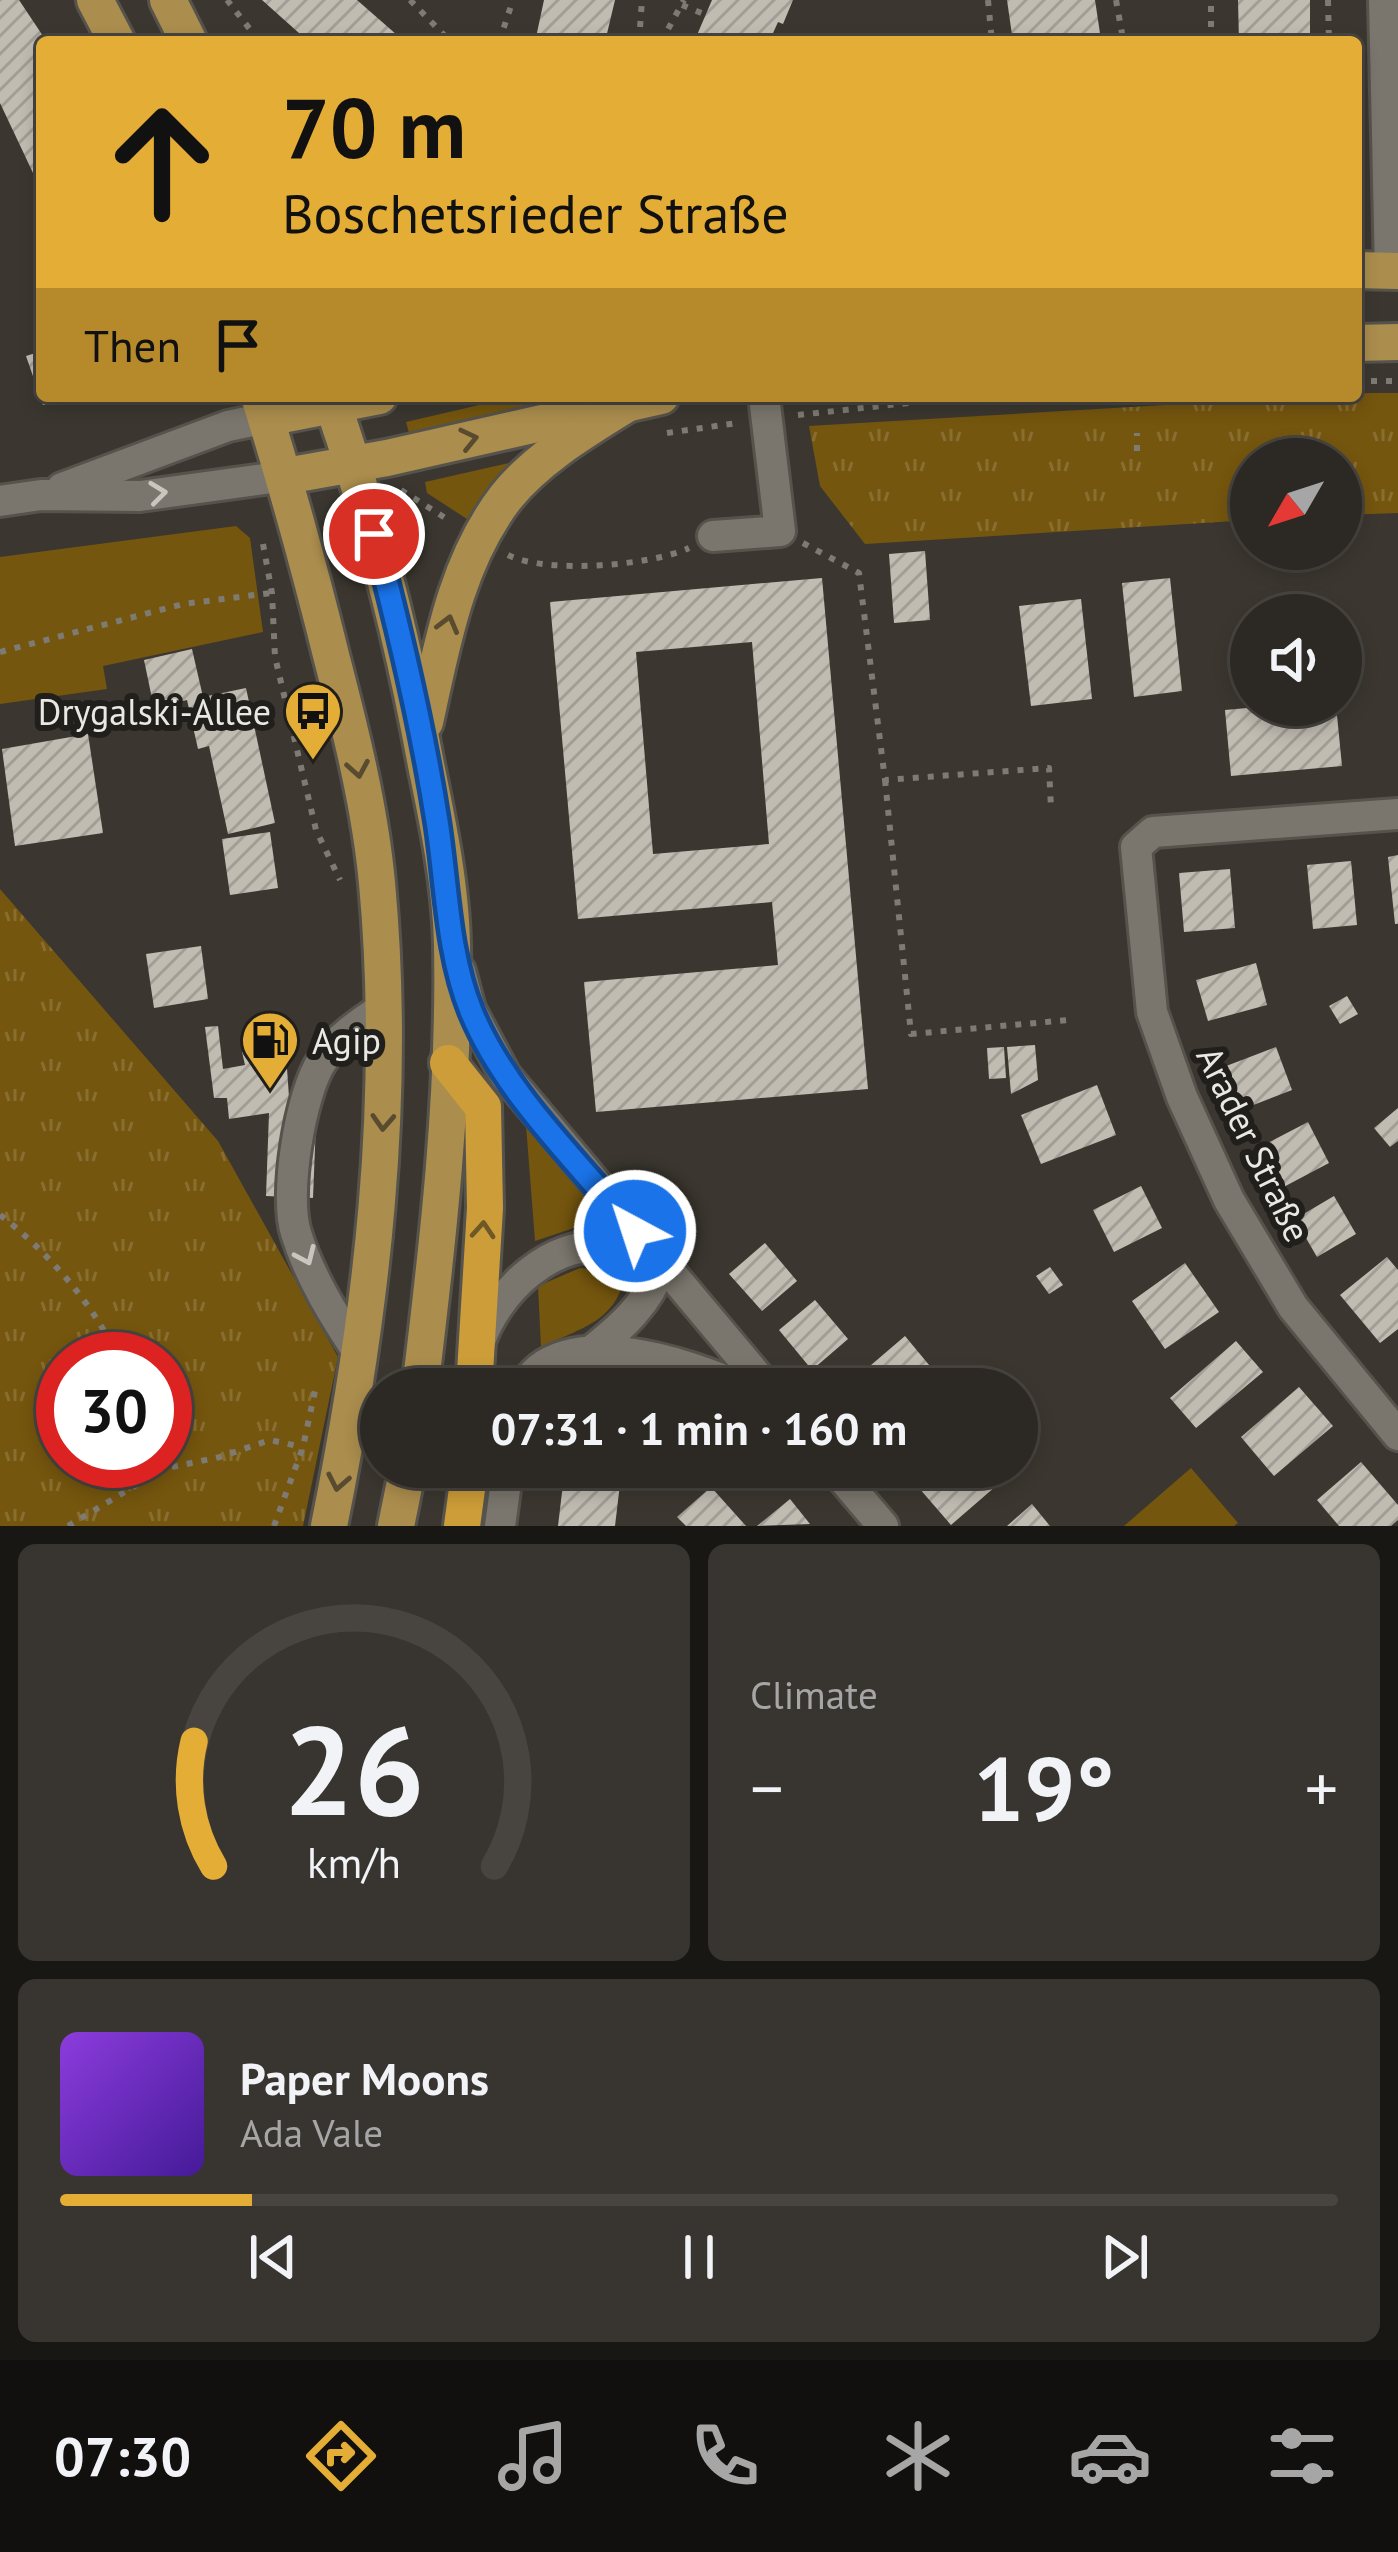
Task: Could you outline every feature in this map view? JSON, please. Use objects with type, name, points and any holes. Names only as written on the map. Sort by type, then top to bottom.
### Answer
[{"type":"highway","points":[[448,1063],[483,1107],[485,1208],[475,1368]]},
{"type":"highway","points":[[462,1526],[467,1488]]},
{"type":"main road","points":[[95,0],[114,36]]},
{"type":"main road","points":[[168,0],[186,36]]},
{"type":"main road","points":[[1362,343],[1398,342]]},
{"type":"main road","points":[[312,402],[262,407],[286,476],[354,743],[376,879],[384,1007],[380,1185],[360,1355],[329,1526]]},
{"type":"main road","points":[[333,402],[387,581],[437,821],[452,942],[443,1172],[422,1368]]},
{"type":"main road","points":[[286,476],[633,402]]},
{"type":"main road","points":[[421,738],[454,600],[478,539],[508,494],[566,442],[640,402]]},
{"type":"main road","points":[[396,1526],[404,1488]]},
{"type":"street","points":[[1382,271],[1384,0]]},
{"type":"street","points":[[713,536],[780,531],[765,402]]},
{"type":"street","points":[[41,495],[228,426],[262,407]]},
{"type":"street","points":[[0,501],[41,495],[140,496],[286,476]]},
{"type":"street","name":"Arader Straße","points":[[1398,814],[1153,832],[1136,847],[1152,1012],[1182,1096],[1229,1200],[1293,1306],[1398,1435]]},
{"type":"street","points":[[452,942],[470,1009],[505,1075],[750,1368]]},
{"type":"street","points":[[360,1355],[332,1313],[294,1228],[295,1139],[322,1061],[359,1024],[384,1007]]},
{"type":"street","points":[[476,1368],[491,1311],[545,1262],[581,1248],[609,1247],[662,1264]]},
{"type":"street","points":[[590,1352],[637,1310],[653,1289],[662,1264]]},
{"type":"street","points":[[538,1368],[559,1355],[590,1352],[648,1357],[690,1368]]},
{"type":"street","points":[[500,1526],[505,1488]]},
{"type":"street","points":[[851,1488],[883,1526]]},
{"type":"path","points":[[227,0],[255,36]]},
{"type":"path","points":[[410,0],[445,36]]},
{"type":"path","points":[[501,36],[513,0]]},
{"type":"path","points":[[639,36],[642,0]]},
{"type":"path","points":[[988,0],[991,36]]},
{"type":"path","points":[[1116,0],[1122,36]]},
{"type":"path","points":[[1211,0],[1211,36]]},
{"type":"path","points":[[1328,0],[1329,36]]},
{"type":"path","points":[[664,36],[683,3],[706,15]]},
{"type":"path","points":[[1362,381],[1398,381]]},
{"type":"path","points":[[1137,433],[1137,451]]},
{"type":"path","points":[[398,488],[522,562],[557,568],[671,556],[713,536]]},
{"type":"path","points":[[780,531],[859,573],[911,1034],[1069,1020]]},
{"type":"path","points":[[260,532],[272,592],[275,657],[295,725],[316,830],[343,886]]},
{"type":"path","points":[[0,652],[183,604],[272,592]]},
{"type":"path","points":[[885,780],[1048,768],[1051,808]]},
{"type":"path","points":[[0,1215],[32,1239],[106,1332]]},
{"type":"path","points":[[274,1526],[303,1448],[318,1380]]},
{"type":"path","points":[[192,1461],[270,1440],[303,1448]]},
{"type":"path","points":[[68,1526],[127,1488]]},
{"type":"green space","points":[[1362,393],[1398,393],[1398,513],[1362,514],[1362,438],[1230,438],[1230,521],[865,544],[820,486],[809,426],[1216,402],[1362,402]]},
{"type":"green space","points":[[491,402],[541,402],[409,433],[406,422]]},
{"type":"green space","points":[[522,460],[470,521],[427,493],[425,482]]},
{"type":"green space","points":[[236,526],[250,538],[263,632],[103,666],[107,689],[0,704],[0,557]]},
{"type":"green space","points":[[0,889],[218,1141],[338,1357],[303,1526],[0,1526]]},
{"type":"green space","points":[[525,1112],[610,1213],[602,1229],[574,1228],[535,1241]]},
{"type":"green space","points":[[580,1268],[625,1273],[615,1302],[595,1321],[541,1347],[538,1286]]},
{"type":"green space","points":[[1191,1468],[1238,1523],[1124,1526]]},
{"type":"building","points":[[0,0],[19,0],[43,36],[36,36],[36,179],[0,103]]},
{"type":"building","points":[[262,0],[357,0],[398,36],[302,36]]},
{"type":"building","points":[[544,0],[615,0],[606,36],[536,36]]},
{"type":"building","points":[[712,0],[793,0],[783,24],[778,22],[772,36],[697,36]]},
{"type":"building","points":[[1007,0],[1095,0],[1100,36],[1012,36]]},
{"type":"building","points":[[1238,0],[1310,0],[1310,36],[1239,36]]},
{"type":"building","points":[[36,353],[36,385],[26,356]]},
{"type":"building","points":[[925,551],[930,620],[894,623],[889,554]]},
{"type":"building","points":[[822,578],[868,1089],[596,1112],[584,982],[778,965],[772,902],[578,919],[550,602]],"holes":[[[752,642],[769,844],[653,854],[636,652]]]},
{"type":"building","points":[[1170,578],[1182,691],[1134,697],[1122,583]]},
{"type":"building","points":[[1081,599],[1092,699],[1031,706],[1019,606]]},
{"type":"building","points":[[192,649],[203,697],[246,688],[275,823],[228,834],[209,746],[198,749],[187,700],[154,708],[144,660]]},
{"type":"building","points":[[1225,710],[1230,710],[1230,726],[1338,726],[1342,766],[1231,776]]},
{"type":"building","points":[[88,734],[103,833],[15,846],[2,749]]},
{"type":"building","points":[[270,832],[278,888],[230,895],[222,839]]},
{"type":"building","points":[[1398,855],[1398,924],[1395,924],[1388,857]]},
{"type":"building","points":[[1351,861],[1357,925],[1313,929],[1307,865]]},
{"type":"building","points":[[1230,869],[1235,928],[1184,932],[1179,873]]},
{"type":"building","points":[[201,946],[208,999],[154,1008],[146,954]]},
{"type":"building","points":[[1256,963],[1267,1005],[1208,1021],[1196,980]]},
{"type":"building","points":[[1347,996],[1358,1014],[1340,1024],[1329,1006]]},
{"type":"building","points":[[218,1026],[223,1069],[245,1065],[242,1052],[250,1045],[279,1043],[286,1054],[289,1097],[317,1098],[313,1198],[266,1196],[269,1113],[229,1119],[227,1098],[214,1098],[205,1027]]},
{"type":"building","points":[[1035,1045],[1038,1080],[1011,1094],[1007,1047]]},
{"type":"building","points":[[1004,1047],[1006,1078],[989,1079],[987,1048]]},
{"type":"building","points":[[1276,1047],[1292,1090],[1238,1111],[1221,1068]]},
{"type":"building","points":[[1097,1085],[1116,1135],[1041,1164],[1021,1115]]},
{"type":"building","points":[[1398,1108],[1398,1141],[1390,1147],[1374,1128]]},
{"type":"building","points":[[1308,1122],[1329,1163],[1276,1191],[1254,1150]]},
{"type":"building","points":[[1141,1186],[1162,1228],[1114,1252],[1093,1210]]},
{"type":"building","points":[[1334,1196],[1356,1234],[1317,1257],[1295,1219]]},
{"type":"building","points":[[765,1243],[797,1281],[762,1311],[729,1274]]},
{"type":"building","points":[[1387,1257],[1398,1270],[1398,1329],[1380,1343],[1340,1295]]},
{"type":"building","points":[[1185,1263],[1219,1312],[1165,1349],[1132,1301]]},
{"type":"building","points":[[1050,1267],[1063,1285],[1049,1294],[1036,1276]]},
{"type":"building","points":[[815,1300],[848,1339],[810,1368],[779,1330]]},
{"type":"building","points":[[905,1336],[932,1368],[868,1368]]},
{"type":"building","points":[[1236,1341],[1263,1372],[1196,1428],[1170,1398]]},
{"type":"building","points":[[1299,1387],[1333,1426],[1274,1476],[1241,1437]]},
{"type":"building","points":[[1361,1462],[1398,1505],[1398,1520],[1391,1526],[1339,1526],[1317,1500]]},
{"type":"building","points":[[563,1488],[620,1488],[615,1526],[558,1526]]},
{"type":"building","points":[[712,1488],[746,1526],[686,1526],[677,1517]]},
{"type":"building","points":[[919,1488],[994,1488],[951,1525]]},
{"type":"building","points":[[790,1499],[810,1524],[757,1526]]},
{"type":"building","points":[[1032,1504],[1050,1526],[1007,1526]]},
{"type":"place","name":"Drygalski-Allee","points":[[313,762]]},
{"type":"place","name":"Agip","points":[[270,1091]]},
{"type":"route","points":[[374,534],[421,738],[452,942],[470,1009],[505,1075],[635,1231]]}]
